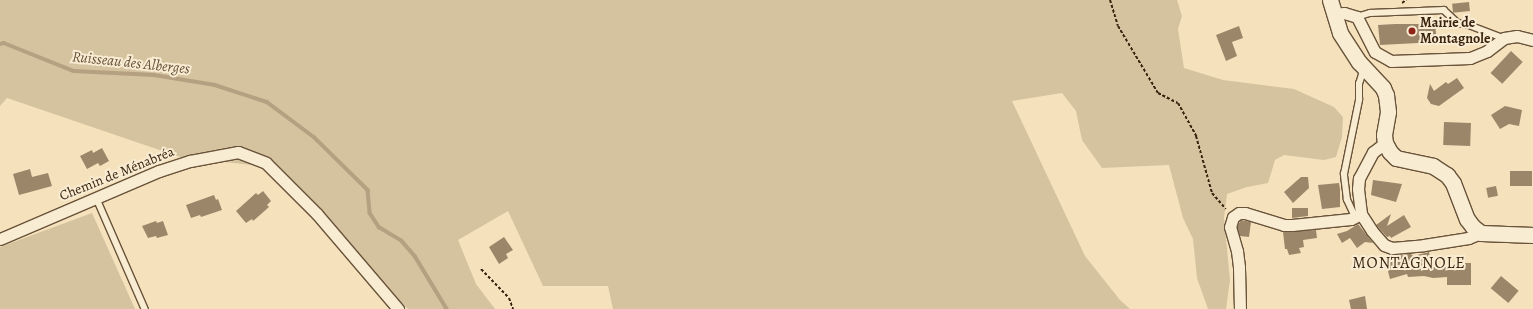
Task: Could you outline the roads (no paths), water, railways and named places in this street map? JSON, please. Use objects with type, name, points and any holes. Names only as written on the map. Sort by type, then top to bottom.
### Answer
[{"type":"street","points":[[1332,7],[1357,17],[1362,24],[1369,45],[1375,52],[1391,61],[1470,58],[1487,51],[1504,38],[1517,36],[1533,40]]},
{"type":"street","points":[[1332,7],[1340,33],[1367,71],[1383,88],[1387,99],[1388,112],[1384,135],[1385,143],[1396,158],[1433,166],[1447,175],[1453,183],[1467,219],[1473,227],[1481,233]]},
{"type":"street","points":[[1385,143],[1378,146],[1372,152],[1359,178],[1358,215],[1388,247],[1392,248],[1468,238],[1481,233],[1533,235]]},
{"type":"street","name":"Chemin de Ménabréa","points":[[0,239],[159,171],[190,161],[238,152],[266,163],[317,214],[398,309]]},
{"type":"street","points":[[1240,309],[1239,267],[1230,227],[1233,217],[1239,213],[1245,213],[1284,225],[1292,225],[1344,220],[1358,215]]},
{"type":"lane","points":[[1357,17],[1370,13],[1444,10],[1458,23],[1469,25],[1504,38]]},
{"type":"lane","points":[[1358,215],[1347,200],[1344,174],[1359,100],[1359,84],[1362,75],[1367,71]]},
{"type":"lane","points":[[97,198],[145,309]]},
{"type":"waterway","name":"Ruisseau des Alberges","points":[[0,44],[4,43],[74,71],[154,75],[215,85],[267,102],[314,137],[368,190],[370,213],[379,227],[401,240],[415,256],[447,309]]},
{"type":"place","name":"Mairie de Montagnole","points":[[1412,31]]},
{"type":"district","name":"MONTAGNOLE","points":[[1409,263]]}]
